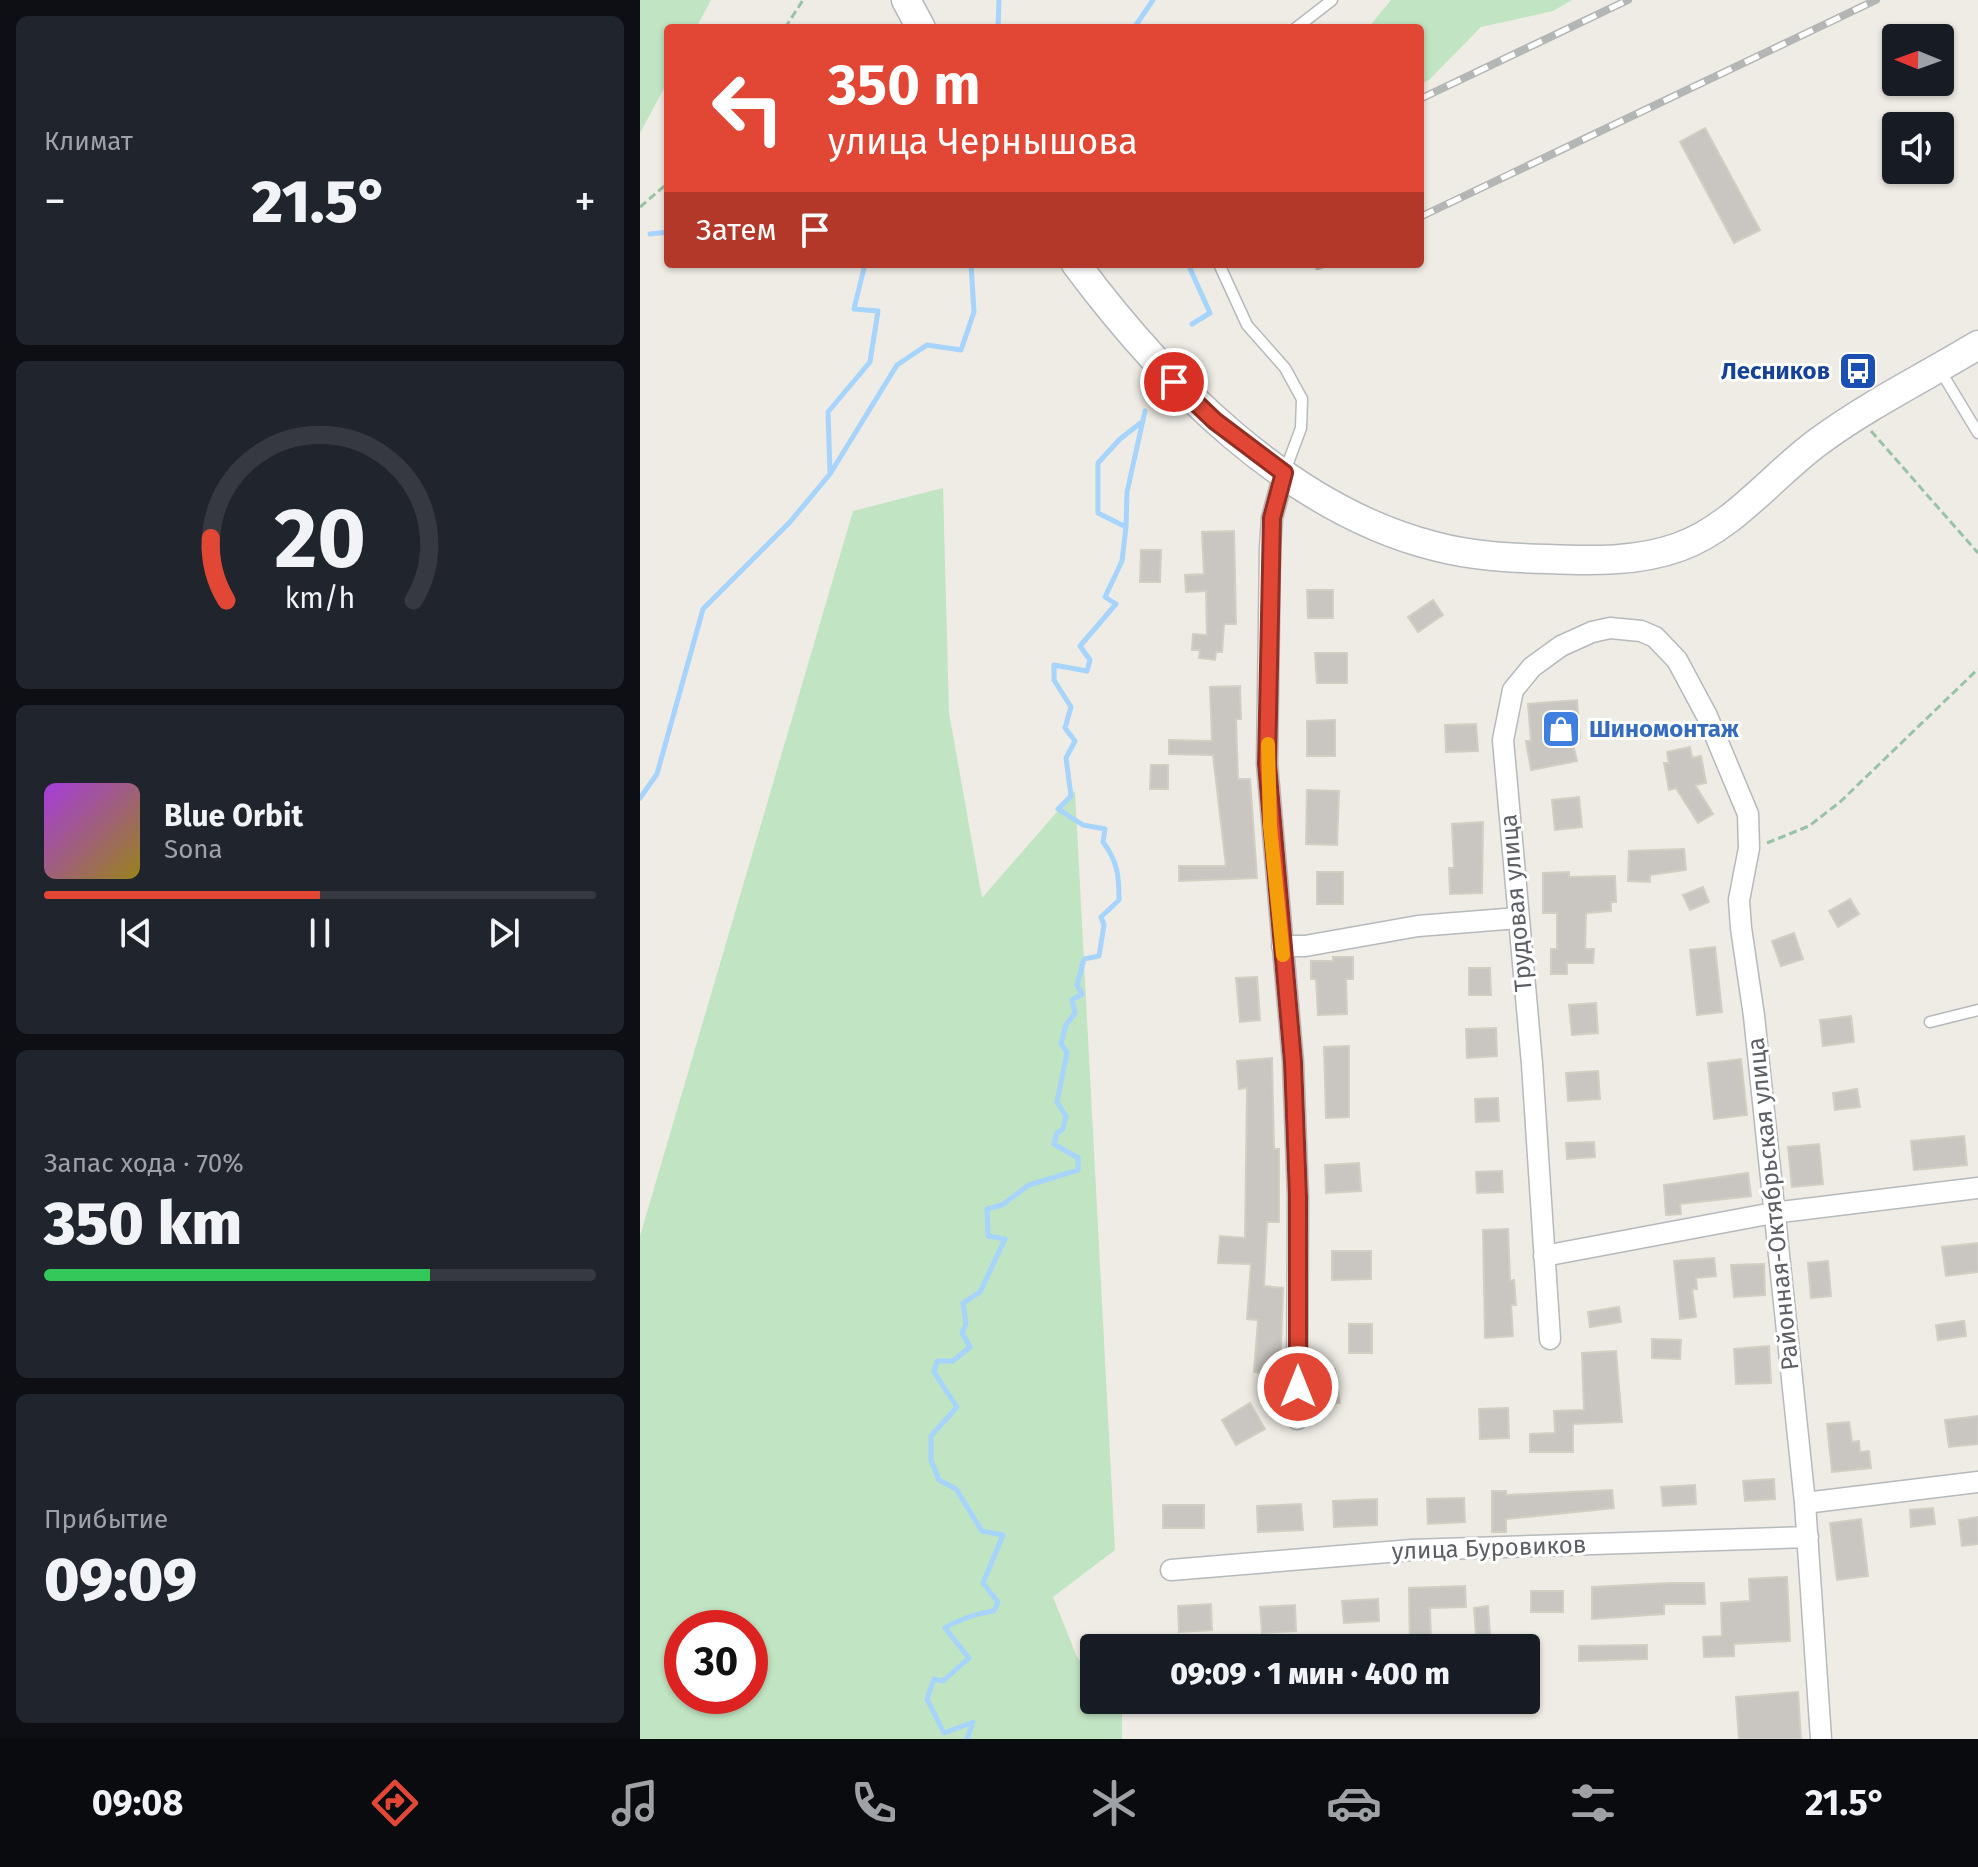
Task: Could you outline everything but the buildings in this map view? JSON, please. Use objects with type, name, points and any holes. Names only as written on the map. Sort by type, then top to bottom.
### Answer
[{"type":"main road","points":[[906,0],[919,24]]},
{"type":"main road","points":[[1079,268],[1108,307],[1191,401],[1284,473],[1342,508],[1401,535],[1433,546],[1489,556],[1615,560],[1679,547],[1705,535],[1815,444],[1978,345]]},
{"type":"street","points":[[1284,473],[1272,518],[1267,764],[1293,1062],[1298,1197],[1297,1419]]},
{"type":"street","name":"Трудовая улица","points":[[1550,1339],[1532,1064],[1503,740],[1510,700],[1522,677],[1545,657],[1578,637],[1610,628],[1625,628],[1655,637],[1677,660],[1689,683]]},
{"type":"street","name":"Районная-Октябрьская улица","points":[[1689,683],[1748,814],[1749,848],[1739,900],[1805,1503],[1821,1739]]},
{"type":"street","points":[[1282,946],[1305,946],[1418,926],[1518,918]]},
{"type":"street","points":[[1544,1256],[1773,1213],[1978,1188]]},
{"type":"street","points":[[1805,1503],[1978,1482]]},
{"type":"street","name":"улица Буровиков","points":[[1171,1570],[1412,1550],[1808,1537]]},
{"type":"lane","points":[[1301,24],[1332,0]]},
{"type":"lane","points":[[1221,268],[1247,325],[1285,368],[1302,399],[1301,428],[1284,473]]},
{"type":"lane","points":[[1939,368],[1978,433]]},
{"type":"lane","points":[[1930,1022],[1978,1010]]},
{"type":"path","points":[[788,24],[803,0]]},
{"type":"path","points":[[640,207],[664,186]]},
{"type":"path","points":[[1858,416],[1978,553]]},
{"type":"path","points":[[1749,848],[1776,841],[1809,826],[1840,802],[1978,669]]},
{"type":"green space","points":[[640,0],[711,0],[698,24],[664,24],[664,88],[640,133]]},
{"type":"green space","points":[[1391,0],[1572,0],[1553,11],[1481,27],[1424,82],[1424,24],[1371,24]]},
{"type":"green space","points":[[943,488],[949,713],[982,898],[1075,791],[1115,1550],[1053,1597],[1080,1660],[1080,1714],[1122,1714],[1122,1739],[640,1739],[640,1236],[853,511]]},
{"type":"waterway","points":[[998,24],[999,0]]},
{"type":"waterway","points":[[1137,24],[1153,0]]},
{"type":"waterway","points":[[650,234],[664,232]]},
{"type":"waterway","points":[[830,473],[828,412],[870,362],[878,311],[854,309],[864,268]]},
{"type":"waterway","points":[[640,798],[657,774],[703,609],[790,522],[830,474],[897,365],[927,345],[961,350],[974,312],[971,268]]},
{"type":"waterway","points":[[1190,268],[1210,313],[1192,324]]},
{"type":"waterway","points":[[1126,527],[1127,492],[1145,411]]},
{"type":"waterway","points":[[967,1739],[973,1722],[944,1733],[927,1699],[934,1679],[943,1681],[969,1658],[945,1628],[968,1617],[994,1611],[998,1602],[983,1583],[1003,1535],[982,1531],[956,1489],[939,1480],[931,1460],[931,1436],[957,1407],[934,1372],[937,1361],[953,1361],[970,1347],[962,1333],[966,1324],[963,1303],[980,1292],[1005,1239],[988,1236],[987,1209],[1002,1205],[1029,1185],[1078,1170],[1078,1158],[1054,1144],[1066,1116],[1057,1102],[1067,1053],[1061,1043],[1066,1025],[1075,1013],[1072,1000],[1082,994],[1077,985],[1084,959],[1099,956],[1104,925],[1101,917],[1119,900],[1119,884],[1115,863],[1103,842],[1105,829],[1083,825],[1058,809],[1071,796],[1066,758],[1075,741],[1065,728],[1071,707],[1054,680],[1054,665],[1087,671],[1090,660],[1080,646],[1116,604],[1105,597],[1122,561],[1126,527],[1098,513],[1098,463],[1120,439],[1143,421]]},
{"type":"railway","points":[[1424,97],[1628,0]]},
{"type":"railway","points":[[1424,215],[1876,0]]},
{"type":"slow traffic","points":[[1268,744],[1270,826],[1283,955]]},
{"type":"place","name":"Лесников","points":[[1858,371]]},
{"type":"place","name":"Шиномонтаж","points":[[1561,729]]},
{"type":"route","points":[[1174,382],[1215,421],[1284,473],[1272,518],[1270,548],[1267,764],[1270,826],[1293,1062],[1298,1197],[1298,1387]]}]
